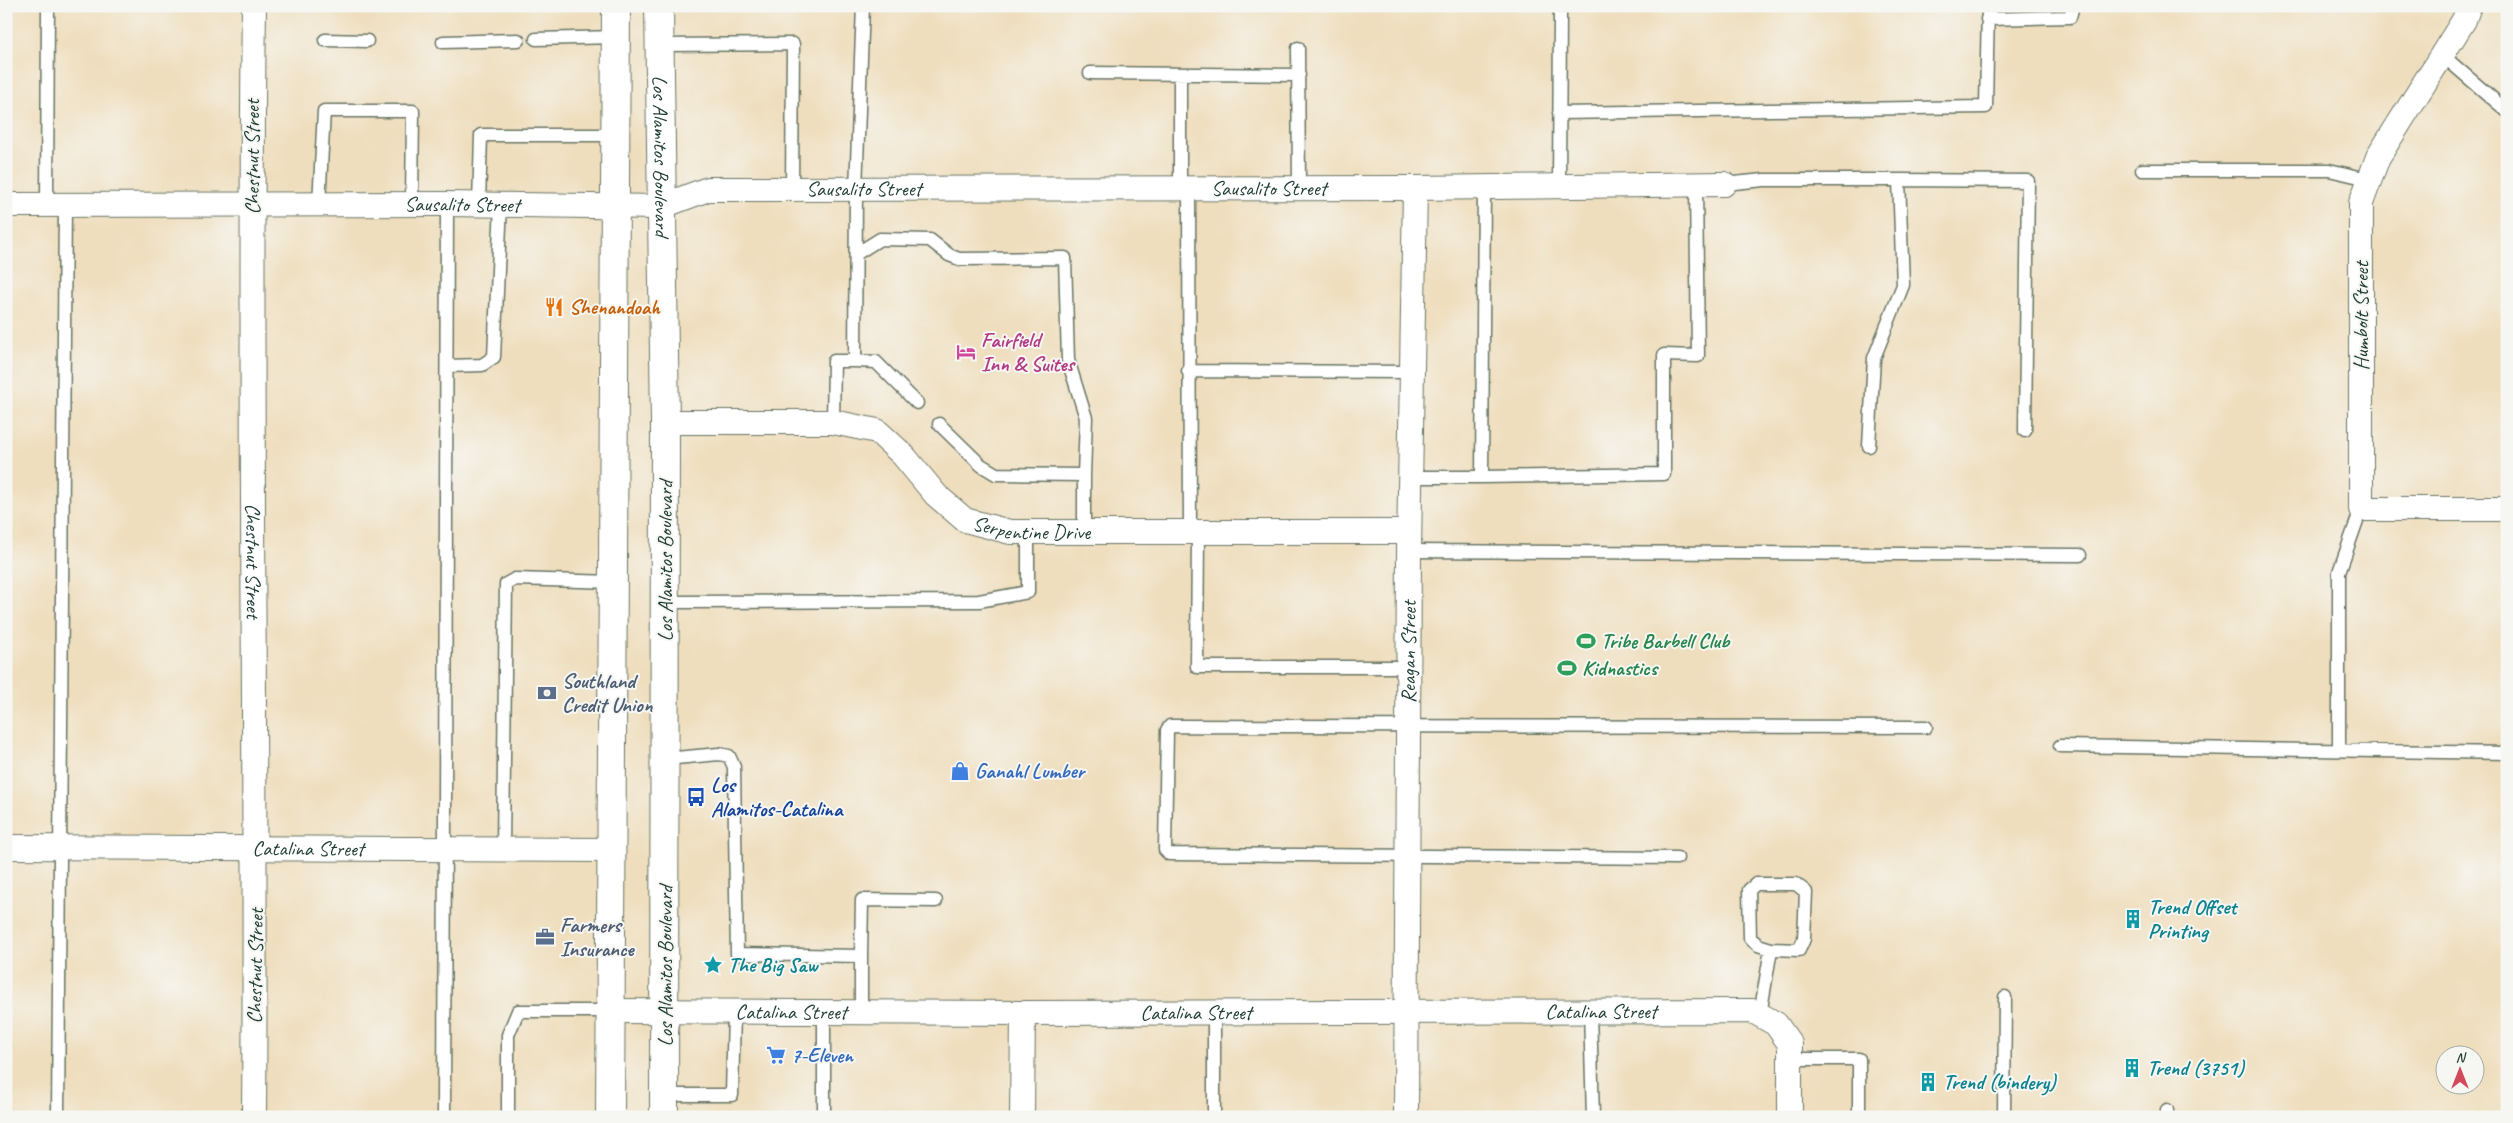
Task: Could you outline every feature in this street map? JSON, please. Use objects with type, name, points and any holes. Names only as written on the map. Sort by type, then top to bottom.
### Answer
[{"type":"main road","name":"Los Alamitos Boulevard","points":[[610,1117],[616,6]]},
{"type":"main road","name":"Los Alamitos Boulevard","points":[[660,6],[660,207],[665,422],[666,1011],[664,1106]]},
{"type":"street","name":"Chestnut Street","points":[[254,6],[252,204],[256,848],[254,1117]]},
{"type":"street","name":"Humbolt Street","points":[[2361,509],[2361,203],[2368,179],[2378,157],[2464,20],[2468,6]]},
{"type":"street","name":"Sausalito Street","points":[[6,205],[490,204],[660,207],[708,189],[1415,188],[1724,184]]},
{"type":"street","name":"Reagan Street","points":[[1406,1117],[1407,727],[1415,188]]},
{"type":"street","name":"Serpentine Drive","points":[[665,422],[833,422],[877,431],[903,455],[936,496],[965,520],[1010,532],[1194,533],[1409,542]]},
{"type":"street","points":[[2361,509],[2507,509]]},
{"type":"street","name":"Catalina Street","points":[[6,847],[611,850]]},
{"type":"street","name":"Catalina Street","points":[[611,1011],[1023,1014],[1753,1011],[1768,1019]]},
{"type":"street","points":[[1022,1117],[1023,1014]]},
{"type":"street","points":[[1768,1019],[1790,1044],[1790,1117]]},
{"type":"lane","points":[[48,6],[56,204],[59,848],[58,1117]]},
{"type":"lane","points":[[855,362],[856,189],[863,6]]},
{"type":"lane","points":[[1559,113],[1986,107],[1988,12],[2070,16],[2073,6]]},
{"type":"lane","points":[[1559,187],[1560,11]]},
{"type":"lane","points":[[536,39],[616,37]]},
{"type":"lane","points":[[325,40],[368,41]]},
{"type":"lane","points":[[443,42],[518,40]]},
{"type":"lane","points":[[659,44],[793,44],[792,189]]},
{"type":"lane","points":[[1298,48],[1298,188]]},
{"type":"lane","points":[[2442,55],[2507,111]]},
{"type":"lane","points":[[1090,73],[1298,75]]},
{"type":"lane","points":[[1180,74],[1197,667],[1408,668]]},
{"type":"lane","points":[[319,204],[324,111],[413,111],[412,204]]},
{"type":"lane","points":[[447,366],[482,365],[494,357],[490,204],[481,135],[616,135]]},
{"type":"lane","points":[[2142,170],[2329,170],[2368,179]]},
{"type":"lane","points":[[1724,184],[1764,180],[2028,181],[2025,431]]},
{"type":"lane","points":[[1869,446],[1874,358],[1903,285],[1899,180]]},
{"type":"lane","points":[[1410,477],[1664,474],[1664,355],[1698,356],[1696,185]]},
{"type":"lane","points":[[1482,477],[1484,187]]},
{"type":"lane","points":[[444,1117],[447,204]]},
{"type":"lane","points":[[856,254],[880,239],[930,240],[949,255],[959,259],[1065,258],[1068,360],[1086,418],[1084,532]]},
{"type":"lane","points":[[833,422],[834,362],[876,362],[917,403]]},
{"type":"lane","points":[[1188,371],[1412,372]]},
{"type":"lane","points":[[939,424],[981,465],[996,474],[1084,475]]},
{"type":"lane","points":[[2339,750],[2339,572],[2361,509]]},
{"type":"lane","points":[[664,602],[979,601],[1028,592],[1028,532]]},
{"type":"lane","points":[[1409,542],[2080,555]]},
{"type":"lane","points":[[503,849],[506,584],[515,579],[612,582]]},
{"type":"lane","points":[[1677,858],[1170,854],[1165,850],[1166,730],[1170,726],[1926,727]]},
{"type":"lane","points":[[2060,746],[2507,753]]},
{"type":"lane","points":[[665,759],[719,754],[728,756],[734,767],[737,954],[861,956]]},
{"type":"lane","points":[[1756,884],[1796,884],[1806,892],[1804,939],[1799,950],[1770,949],[1758,945],[1750,938],[1749,890],[1756,884]]},
{"type":"lane","points":[[861,1013],[862,900],[936,901]]},
{"type":"lane","points":[[1768,1019],[1770,949]]},
{"type":"lane","points":[[2004,1117],[2005,997]]},
{"type":"lane","points":[[508,1117],[508,1035],[518,1011],[611,1011]]},
{"type":"lane","points":[[1590,1011],[1593,1117]]},
{"type":"lane","points":[[664,1106],[732,1095],[734,1012]]},
{"type":"lane","points":[[824,1012],[824,1117]]},
{"type":"lane","points":[[1214,1012],[1214,1117]]},
{"type":"lane","points":[[1790,1059],[1859,1059],[1859,1117]]},
{"type":"place","name":"Shenandoah","points":[[554,307]]},
{"type":"place","name":"Fairfield Inn & Suites","points":[[966,352]]},
{"type":"place","name":"Tribe Barbell Club","points":[[1586,641]]},
{"type":"place","name":"Kidnastics","points":[[1567,668]]},
{"type":"place","name":"Southland Credit Union","points":[[547,693]]},
{"type":"place","name":"Ganahl Lumber","points":[[960,771]]},
{"type":"place","name":"Los Alamitos-Catalina","points":[[696,797]]},
{"type":"place","name":"Trend Offset Printing","points":[[2133,919]]},
{"type":"place","name":"Farmers Insurance","points":[[545,937]]},
{"type":"place","name":"The Big Saw","points":[[713,965]]},
{"type":"place","name":"7-Eleven","points":[[776,1055]]},
{"type":"place","name":"Trend (3751)","points":[[2132,1068]]},
{"type":"place","name":"Trend (bindery)","points":[[1928,1082]]}]
